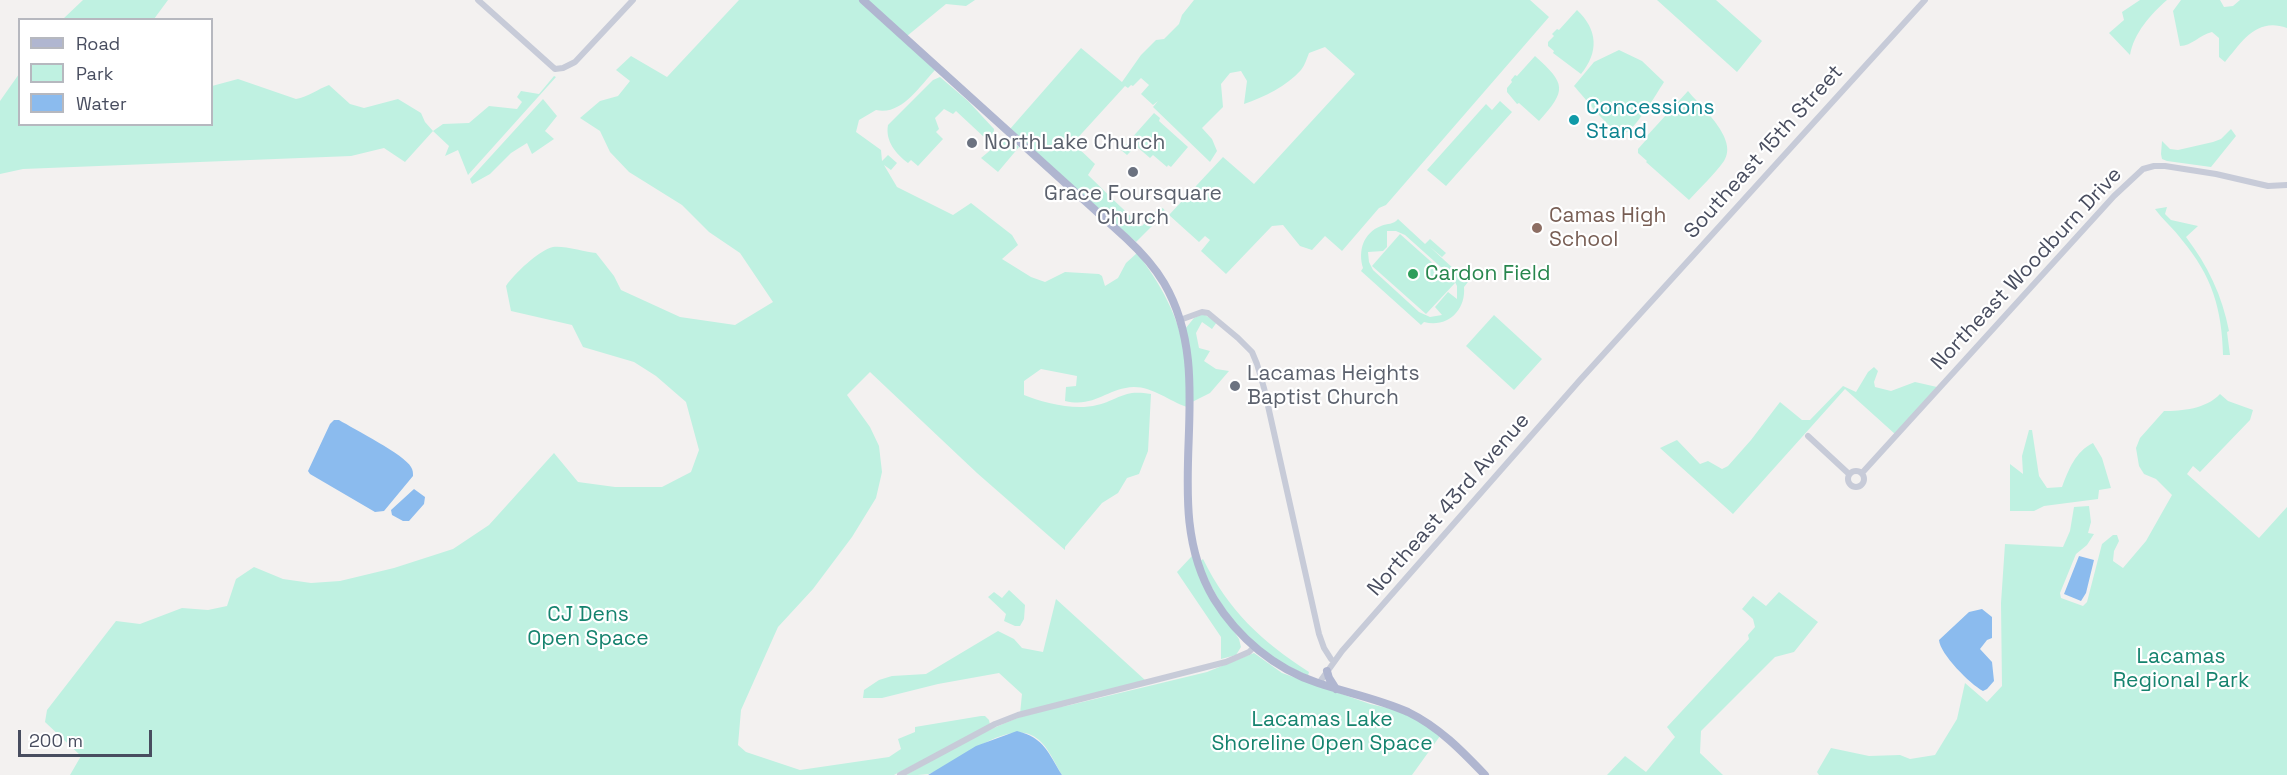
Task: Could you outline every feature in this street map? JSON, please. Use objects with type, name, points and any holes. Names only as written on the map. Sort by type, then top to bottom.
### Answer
[{"type":"main road","points":[[863,0],[1137,248],[1165,284],[1180,320],[1189,359],[1187,511],[1193,551],[1205,583],[1232,624],[1254,647],[1286,669],[1319,684],[1369,697],[1419,718],[1443,734],[1485,775]]},
{"type":"main road","points":[[1328,671],[1329,678],[1336,688]]},
{"type":"street","points":[[478,0],[555,69],[575,62],[633,0]]},
{"type":"street","name":"Southeast 15th Street","points":[[1580,380],[1925,0]]},
{"type":"street","name":"Northeast Woodburn Drive","points":[[1862,473],[2114,196],[2143,169],[2165,166],[2216,174],[2268,186],[2287,184]]},
{"type":"street","points":[[1180,320],[1202,312],[1208,313],[1238,338],[1254,357],[1264,388],[1319,634],[1331,659]]},
{"type":"street","name":"Northeast 43rd Avenue","points":[[1319,684],[1342,651],[1580,380]]},
{"type":"street","points":[[1808,436],[1850,474]]},
{"type":"street","points":[[1856,471],[1862,473],[1863,482],[1856,487],[1848,482],[1850,474],[1856,471]]},
{"type":"street","points":[[900,775],[1006,720],[1220,664],[1243,656],[1254,647]]},
{"type":"street","name":"Northeast 43rd Avenue","points":[[1319,684],[1319,677],[1331,659],[1342,651]]},
{"type":"green space","points":[[83,0],[168,0],[155,18],[64,18]]},
{"type":"green space","name":"CJ Dens Open Space","points":[[739,0],[859,0],[935,70],[909,99],[894,109],[876,110],[859,120],[856,132],[881,150],[882,161],[888,155],[897,163],[891,170],[884,165],[897,187],[953,215],[971,203],[1012,235],[1018,245],[1002,259],[1031,277],[1045,282],[1065,272],[1099,274],[1105,286],[1118,278],[1126,263],[1137,253],[1154,277],[1174,314],[1186,361],[1187,407],[1154,392],[1134,387],[1124,388],[1085,402],[1065,401],[1066,387],[1076,386],[1077,376],[1041,369],[1024,381],[1024,395],[1070,407],[1088,407],[1134,393],[1151,394],[1148,451],[1139,474],[1127,478],[1118,493],[1102,503],[1065,547],[1065,550],[977,473],[870,372],[847,395],[870,427],[879,446],[882,472],[876,498],[852,537],[813,589],[778,627],[741,710],[738,745],[746,752],[800,770],[889,757],[901,749],[898,739],[915,732],[915,727],[981,716],[989,720],[990,725],[894,775],[70,775],[81,756],[45,722],[47,710],[116,621],[140,624],[182,608],[208,610],[227,606],[236,579],[254,567],[283,579],[311,583],[340,581],[394,568],[453,549],[489,525],[554,453],[578,482],[615,487],[662,487],[691,472],[699,450],[686,402],[656,376],[634,362],[583,347],[572,325],[511,311],[506,286],[534,257],[547,249],[557,247],[596,253],[614,276],[621,290],[680,317],[735,325],[773,302],[740,253],[709,232],[682,205],[629,172],[610,152],[600,131],[580,118],[600,101],[618,96],[630,81],[616,70],[631,56],[667,77]]},
{"type":"green space","points":[[867,0],[975,0],[966,6],[946,4],[907,36]]},
{"type":"green space","points":[[1194,0],[1530,0],[1549,17],[1386,205],[1379,208],[1342,251],[1325,236],[1312,250],[1300,246],[1283,225],[1272,226],[1226,274],[1201,251],[1210,240],[1205,236],[1199,242],[1169,215],[1223,157],[1254,184],[1355,74],[1325,47],[1309,53],[1302,68],[1282,86],[1244,104],[1247,81],[1241,71],[1230,73],[1221,84],[1223,107],[1202,128],[1212,139],[1217,151],[1210,162],[1153,107],[1158,101],[1153,105],[1141,94],[1149,85],[1141,78],[1133,86],[1128,88],[1125,86],[1073,143],[1095,164],[1088,175],[1142,226],[1160,207],[1164,209],[1165,213],[1136,242],[1010,129],[1081,48],[1122,82],[1141,55],[1156,40],[1164,39],[1179,24],[1182,15]]},
{"type":"green space","points":[[1657,0],[1716,0],[1762,41],[1737,72]]},
{"type":"green space","points":[[2140,0],[2167,0],[2144,25],[2135,39],[2130,55],[2109,33],[2124,20],[2122,12]]},
{"type":"green space","points":[[2181,0],[2220,0],[2224,7],[2233,6],[2240,0],[2287,0],[2287,28],[2276,25],[2258,29],[2244,40],[2225,62],[2219,57],[2219,38],[2212,32],[2180,46],[2173,11]]},
{"type":"green space","points":[[1577,10],[1589,25],[1594,41],[1591,58],[1581,74],[1553,53],[1554,51],[1548,46],[1548,42],[1554,36],[1552,34],[1557,29],[1559,30]]},
{"type":"green space","points":[[1619,50],[1642,61],[1664,82],[1638,121],[1622,134],[1605,121],[1574,86],[1594,62]]},
{"type":"green space","points":[[1535,56],[1553,74],[1559,87],[1555,102],[1539,121],[1519,103],[1517,104],[1507,92],[1511,80]]},
{"type":"green space","points":[[18,75],[18,126],[213,126],[213,86],[238,79],[296,99],[329,85],[350,104],[364,108],[398,99],[421,113],[433,131],[405,162],[384,148],[351,156],[23,169],[0,174],[0,101]]},
{"type":"green space","points":[[554,76],[556,77],[468,175],[458,150],[445,156],[449,146],[433,131],[443,124],[469,123],[489,106],[517,109],[522,102],[517,97],[521,91],[539,94]]},
{"type":"green space","points":[[940,77],[968,101],[994,129],[993,133],[990,139],[984,141],[985,138],[956,111],[953,114],[944,109],[935,118],[939,129],[936,132],[943,139],[918,166],[911,160],[908,163],[892,147],[888,136],[888,125],[933,80]]},
{"type":"green space","points":[[1688,91],[1709,114],[1723,133],[1727,143],[1724,161],[1689,200],[1638,153],[1645,138]]},
{"type":"green space","points":[[543,99],[557,116],[545,131],[554,139],[532,154],[527,143],[511,153],[490,174],[472,184],[470,179]]},
{"type":"green space","points":[[1500,101],[1512,112],[1446,186],[1427,170],[1486,104],[1492,110]]},
{"type":"green space","points":[[1154,113],[1160,118],[1159,121],[1188,147],[1171,167],[1168,165],[1167,167],[1153,155],[1150,158],[1136,146],[1127,155],[1121,150]]},
{"type":"green space","points":[[2231,129],[2236,136],[2211,167],[2162,159],[2162,141],[2170,149],[2178,150],[2221,139]]},
{"type":"green space","points":[[1004,139],[1010,139],[1019,147],[998,172],[981,158]]},
{"type":"green space","points":[[2167,207],[2165,214],[2171,220],[2198,226],[2186,237],[2201,259],[2218,293],[2229,331],[2227,332],[2230,355],[2223,355],[2217,308],[2208,280],[2192,253],[2155,209]]},
{"type":"green space","points":[[1398,219],[1425,244],[1430,239],[1446,253],[1442,257],[1430,247],[1468,282],[1464,287],[1462,303],[1453,316],[1447,320],[1424,322],[1421,325],[1361,271],[1363,268],[1361,255],[1366,238],[1375,229]],"holes":[[[1387,231],[1396,231],[1405,235],[1453,278],[1457,286],[1457,299],[1448,292],[1435,307],[1442,315],[1430,317],[1419,312],[1373,270],[1368,252],[1383,251],[1387,247]]]},
{"type":"green space","name":"Cardon Field","points":[[1400,234],[1455,283],[1426,314],[1372,266]]},
{"type":"green space","points":[[1203,314],[1217,322],[1212,329],[1202,322],[1196,333],[1199,348],[1210,351],[1204,361],[1216,369],[1229,371],[1210,393],[1192,402],[1185,329],[1194,318]]},
{"type":"green space","points":[[1494,315],[1542,359],[1514,390],[1466,346]]},
{"type":"green space","points":[[1874,367],[1878,371],[1874,382],[1875,387],[1891,391],[1915,382],[1937,387],[1895,434],[1845,389],[1733,514],[1660,448],[1677,440],[1700,464],[1708,461],[1722,469],[1728,466],[1751,440],[1780,402],[1802,420],[1810,420],[1843,386],[1856,392],[1868,372]]},
{"type":"green space","name":"Lacamas Regional Park","points":[[2220,394],[2228,401],[2253,410],[2250,420],[2200,472],[2193,466],[2187,474],[2259,538],[2287,507],[2287,775],[1819,775],[1817,772],[1831,748],[1869,756],[1900,755],[1910,759],[1935,755],[1957,719],[1965,683],[1987,702],[2002,686],[2001,603],[2005,544],[2063,547],[2070,531],[2074,507],[2089,506],[2091,522],[2088,533],[2094,534],[2087,545],[2076,554],[2060,593],[2061,598],[2083,606],[2087,602],[2102,544],[2113,535],[2117,535],[2119,541],[2114,551],[2113,561],[2123,568],[2146,541],[2172,495],[2156,479],[2144,474],[2139,466],[2136,448],[2140,438],[2164,411],[2186,410],[2201,406]]},
{"type":"green space","points":[[2029,430],[2032,430],[2039,476],[2047,488],[2062,487],[2077,456],[2093,443],[2102,458],[2111,488],[2099,490],[2098,499],[2044,506],[2034,511],[2010,511],[2010,464],[2023,474],[2022,456]]},
{"type":"green space","points":[[1192,556],[1203,584],[1239,639],[1241,647],[1236,655],[1221,659],[1221,637],[1177,572]]},
{"type":"green space","points":[[1203,559],[1235,609],[1261,637],[1309,672],[1308,676],[1271,656],[1237,626],[1220,601],[1199,562]]},
{"type":"green space","points":[[1009,590],[1025,605],[1024,619],[1020,626],[1004,621],[1006,614],[988,597],[994,592],[1002,598]]},
{"type":"green space","points":[[1779,592],[1818,622],[1794,652],[1775,657],[1701,731],[1700,753],[1723,775],[1607,775],[1625,756],[1646,772],[1675,737],[1667,727],[1749,639],[1748,635],[1755,627],[1753,619],[1742,609],[1753,596],[1766,606]]},
{"type":"green space","points":[[1056,599],[1145,680],[1020,714],[1022,694],[999,673],[938,684],[882,698],[863,698],[864,690],[879,680],[892,676],[926,674],[998,631],[1014,639],[1022,648],[1043,652]]},
{"type":"green space","name":"Lacamas Lake Shoreline Open Space","points":[[1254,653],[1282,673],[1370,704],[1396,710],[1418,719],[1440,736],[1412,775],[1062,775],[1041,742],[1031,735],[1019,733],[1006,734],[993,739],[929,774],[906,775],[983,733],[1026,715],[1207,672]]},
{"type":"water","points":[[334,420],[339,420],[390,449],[412,468],[413,476],[384,511],[375,512],[308,471]]},
{"type":"water","points":[[414,489],[425,497],[424,504],[409,521],[403,521],[392,515],[391,510]]},
{"type":"water","points":[[2079,556],[2094,560],[2086,593],[2081,601],[2064,594]]},
{"type":"water","points":[[1982,609],[1992,617],[1992,638],[1987,640],[1980,649],[1992,662],[1994,681],[1983,691],[1956,668],[1944,653],[1939,640],[1969,612]]},
{"type":"water","points":[[1017,731],[1040,742],[1062,775],[928,775],[976,746]]},
{"type":"place","name":"Concessions Stand","points":[[1574,120]]},
{"type":"place","name":"NorthLake Church","points":[[972,143]]},
{"type":"place","name":"Grace Foursquare Church","points":[[1133,172]]},
{"type":"place","name":"Camas High School","points":[[1537,228]]},
{"type":"place","name":"Cardon Field","points":[[1413,274]]},
{"type":"place","name":"Lacamas Heights Baptist Church","points":[[1235,386]]}]
